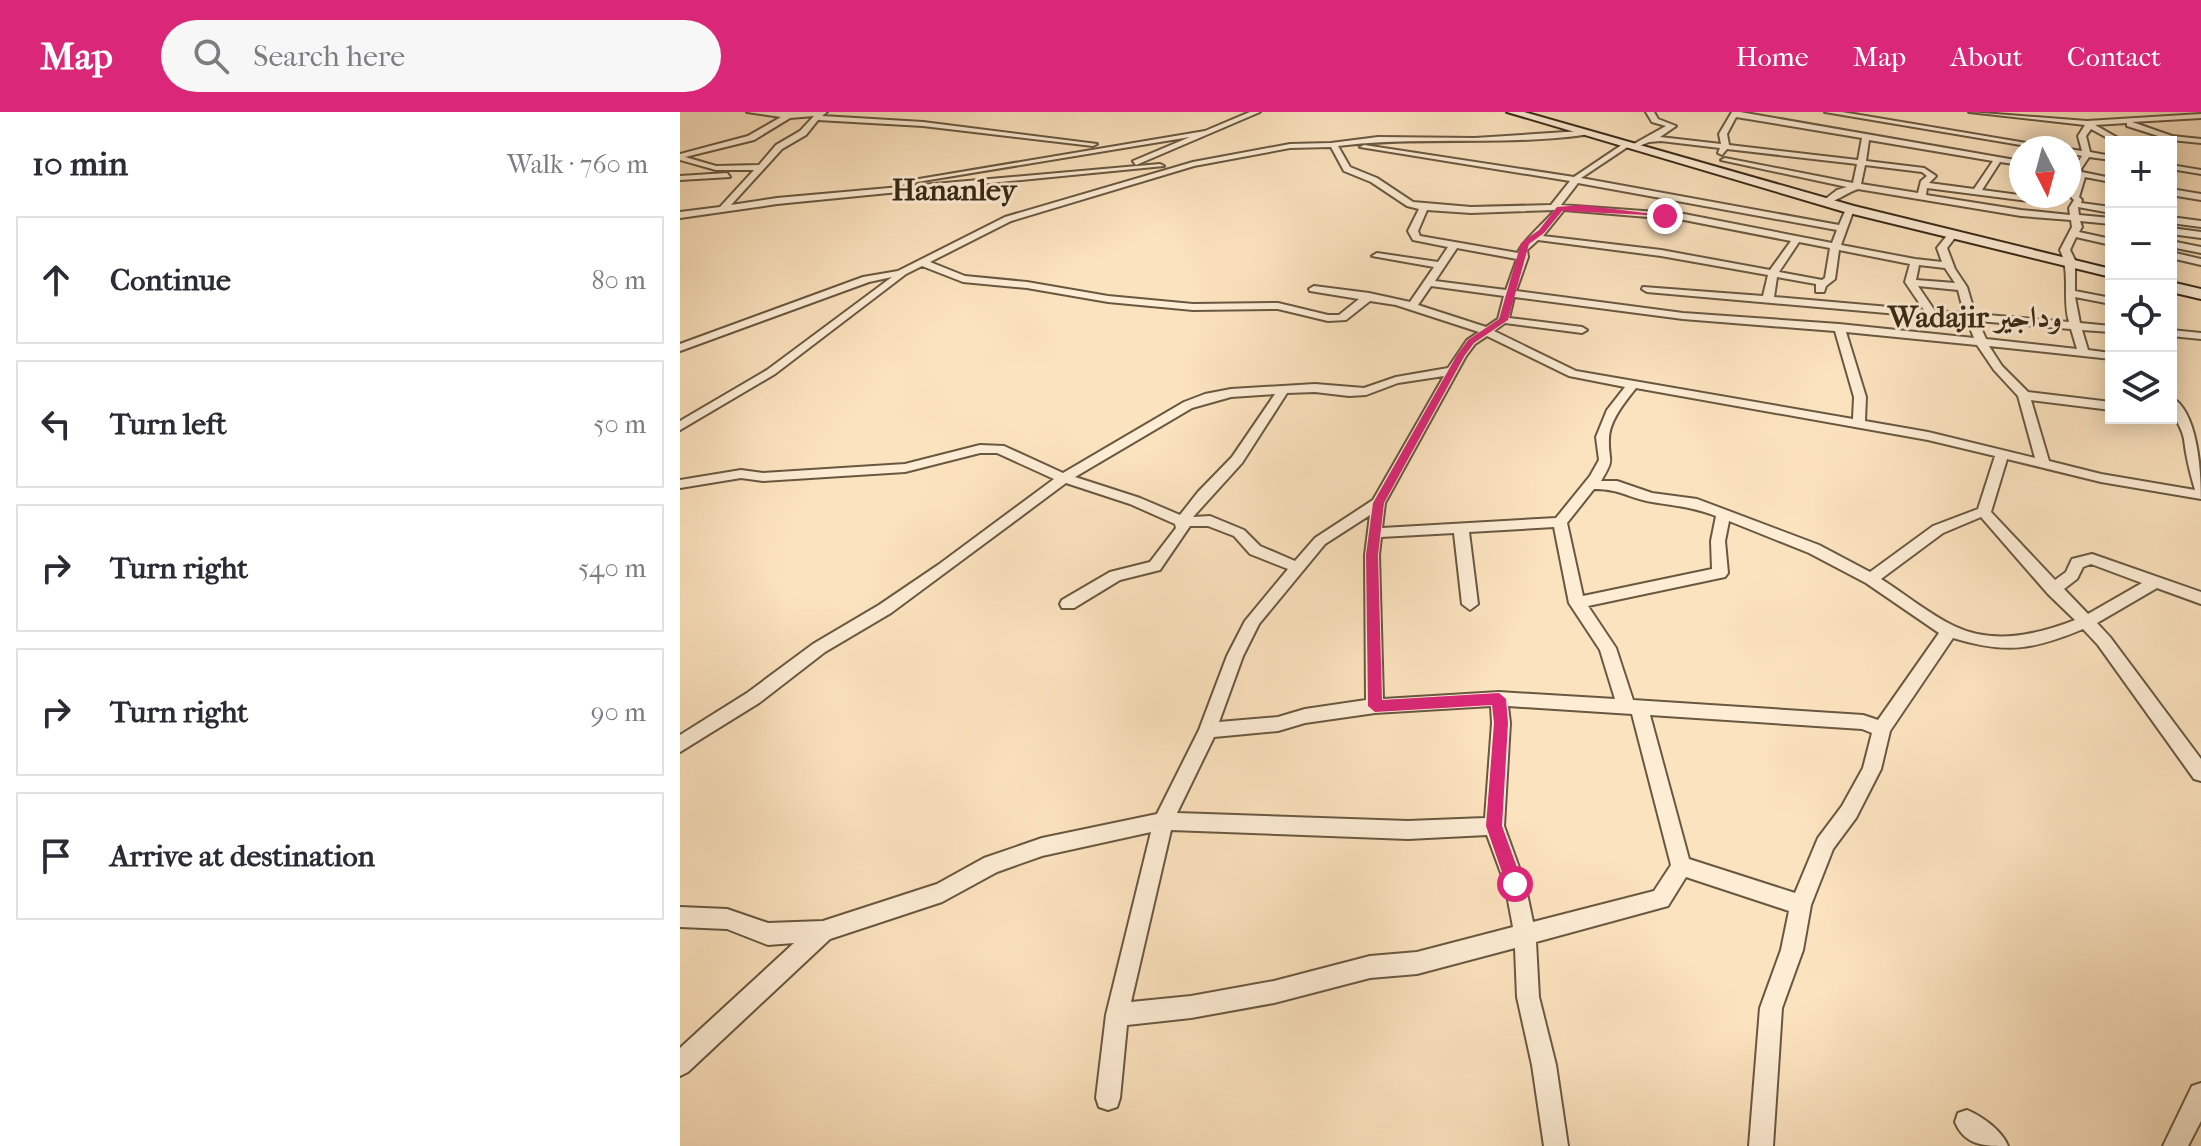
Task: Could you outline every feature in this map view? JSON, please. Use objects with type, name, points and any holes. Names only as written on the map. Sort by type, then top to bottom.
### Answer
[{"type":"main road","points":[[1512,112],[1581,133],[1721,166],[1850,209],[2105,271]]},
{"type":"main road","points":[[2177,288],[2201,294]]},
{"type":"street","points":[[751,112],[957,127],[1115,146]]},
{"type":"street","points":[[722,210],[787,140],[803,133],[818,116],[858,112]]},
{"type":"street","points":[[1126,168],[1256,112]]},
{"type":"street","points":[[1560,209],[1555,204],[1575,180],[1630,145],[1651,139],[1672,126],[1655,120],[1650,112]]},
{"type":"street","points":[[1822,129],[1825,119],[1832,112],[2009,141]]},
{"type":"street","points":[[1973,112],[2088,124],[2187,114],[2201,116]]},
{"type":"street","points":[[2061,112],[2110,136]]},
{"type":"street","points":[[2099,112],[2201,148]]},
{"type":"street","points":[[2009,162],[1736,113],[1723,134],[1725,146],[1721,152],[1721,166],[1857,186],[2105,232]]},
{"type":"street","points":[[682,154],[751,138],[788,116]]},
{"type":"street","points":[[2081,163],[2087,154],[2082,136],[2088,124]]},
{"type":"street","points":[[863,194],[933,175],[1203,133]]},
{"type":"street","points":[[1332,146],[1388,138],[1475,140],[1581,133]]},
{"type":"street","points":[[1971,156],[1977,135]]},
{"type":"street","points":[[2161,135],[2201,135]]},
{"type":"street","points":[[1857,186],[1866,137]]},
{"type":"street","points":[[1651,139],[1924,170],[1932,176],[1925,181],[1921,197]]},
{"type":"street","points":[[2180,140],[2201,141]]},
{"type":"street","points":[[680,348],[867,279],[901,273],[1008,219],[1193,164],[1290,146],[1414,153],[1839,228]]},
{"type":"street","points":[[1332,146],[1347,169],[1374,180],[1410,204],[1424,207],[1471,210],[1582,208],[1684,217],[1915,262],[1949,265]]},
{"type":"street","points":[[2081,153],[2105,157]]},
{"type":"street","points":[[682,154],[716,168],[760,170]]},
{"type":"street","points":[[1977,193],[1984,175],[1997,160]]},
{"type":"street","points":[[680,215],[777,201],[1193,164]]},
{"type":"street","points":[[2177,168],[2201,172]]},
{"type":"street","points":[[680,178],[760,170]]},
{"type":"street","points":[[2081,174],[2105,179]]},
{"type":"street","points":[[1926,185],[2009,197]]},
{"type":"street","points":[[1827,202],[1840,192],[1857,186]]},
{"type":"street","points":[[2177,193],[2201,197]]},
{"type":"street","points":[[1684,217],[1700,202]]},
{"type":"street","points":[[2081,205],[2105,209]]},
{"type":"street","points":[[1424,207],[1414,235],[1523,257]]},
{"type":"street","points":[[2074,208],[2076,226],[2065,250],[2069,262],[2070,307],[2084,355]]},
{"type":"street","points":[[1375,706],[1373,533],[1378,503],[1451,371],[1471,342],[1503,320],[1523,257],[1522,249],[1542,232],[1560,209]]},
{"type":"street","points":[[1822,304],[1820,289],[1830,279],[1830,264],[1839,228],[1850,209]]},
{"type":"street","points":[[2177,221],[2201,224]]},
{"type":"street","points":[[2076,226],[2105,222]]},
{"type":"street","points":[[2076,226],[2105,239]]},
{"type":"street","points":[[2177,232],[2201,235]]},
{"type":"street","points":[[1952,235],[1942,248],[1962,287],[1982,343],[1998,368],[2024,395],[2044,466]]},
{"type":"street","points":[[1533,237],[1661,253],[1825,283]]},
{"type":"street","points":[[1768,299],[1773,273],[1797,238]]},
{"type":"street","points":[[1412,307],[1454,245]]},
{"type":"street","points":[[2177,245],[2201,250]]},
{"type":"street","points":[[1377,256],[1441,265]]},
{"type":"street","points":[[2177,256],[2201,262]]},
{"type":"street","points":[[1915,262],[1910,282],[1931,313]]},
{"type":"street","points":[[923,263],[963,279],[1027,285],[1108,299],[1193,307],[1278,306],[1328,318],[1342,318],[1369,296]]},
{"type":"street","points":[[680,426],[771,372],[904,274],[901,273]]},
{"type":"street","points":[[1910,282],[1962,287]]},
{"type":"street","points":[[1431,283],[1511,295],[1611,304],[1683,316],[1839,327],[2105,356]]},
{"type":"street","points":[[1314,289],[1369,296],[1488,331],[1573,374],[1859,423],[2002,453],[2044,466],[2201,492],[2190,437],[2177,419]]},
{"type":"street","points":[[1647,289],[2105,328]]},
{"type":"street","points":[[2071,293],[2105,300]]},
{"type":"street","points":[[1503,320],[1582,330]]},
{"type":"street","points":[[1839,327],[1860,397],[1859,423]]},
{"type":"street","points":[[2177,334],[2201,336]]},
{"type":"street","points":[[680,744],[753,698],[819,648],[885,609],[943,569],[1064,478],[1188,405],[1220,395],[1284,389],[1366,391],[1396,380],[1451,371]]},
{"type":"street","points":[[1373,533],[1560,522],[1606,460],[1602,437],[1613,410],[1633,384]]},
{"type":"street","points":[[1068,604],[1115,576],[1155,566],[1183,529],[1182,522],[1237,460],[1284,389]]},
{"type":"street","points":[[2024,395],[2105,405]]},
{"type":"street","points":[[2177,416],[2201,419]]},
{"type":"street","points":[[680,484],[741,474],[763,477],[905,468],[980,449],[999,449],[1064,478],[1125,497],[1182,522],[1210,521],[1239,533],[1255,550],[1296,567]]},
{"type":"street","points":[[1984,512],[2002,453]]},
{"type":"street","points":[[1590,485],[1617,485],[1650,497],[1692,502],[1814,549],[1871,579],[1949,631],[1996,643],[2019,641],[2086,624],[2155,582]]},
{"type":"street","points":[[1108,1098],[1117,1015],[1163,821],[1208,730],[1217,700],[1253,621],[1296,567],[1320,541],[1378,503]]},
{"type":"street","points":[[1871,579],[1939,528],[1962,516],[1984,512]]},
{"type":"street","points":[[1984,512],[2053,590],[2104,641],[2201,773]]},
{"type":"street","points":[[1577,603],[1720,573],[1718,541],[1723,515]]},
{"type":"street","points":[[1117,1015],[1191,1007],[1274,992],[1370,967],[1417,963],[1661,899],[1681,866],[1633,706],[1608,648],[1577,603],[1560,522]]},
{"type":"street","points":[[1461,528],[1470,604]]},
{"type":"street","points":[[2053,590],[2072,575],[2077,563],[2092,559],[2201,598]]},
{"type":"street","points":[[1761,1146],[1771,1008],[1792,950],[1801,905],[1825,844],[1849,812],[1872,769],[1882,729],[1949,631]]},
{"type":"street","points":[[1208,730],[1278,724],[1305,716],[1375,706],[1499,699],[1863,722],[1882,729]]},
{"type":"street","points":[[1499,699],[1501,723],[1494,826],[1515,884],[1525,936],[1528,997],[1544,1065],[1556,1146]]},
{"type":"street","points":[[680,917],[727,919],[768,934],[823,931],[942,892],[991,865],[1042,847],[1163,821],[1408,830],[1494,826]]},
{"type":"street","points":[[1681,866],[1801,905]]},
{"type":"street","points":[[680,1064],[823,931]]},
{"type":"street","points":[[2175,1146],[2201,1095]]},
{"type":"street","points":[[1967,1122],[1996,1146]]},
{"type":"district","name":"Hananley","points":[[954,190]]},
{"type":"district","name":"Wadajir وداجير","points":[[1975,317]]},
{"type":"route","points":[[1515,884],[1494,826],[1501,723],[1499,699],[1375,706],[1372,555],[1378,503],[1461,355],[1478,336],[1503,320],[1525,243],[1542,232],[1560,209],[1576,207],[1665,216]]}]
